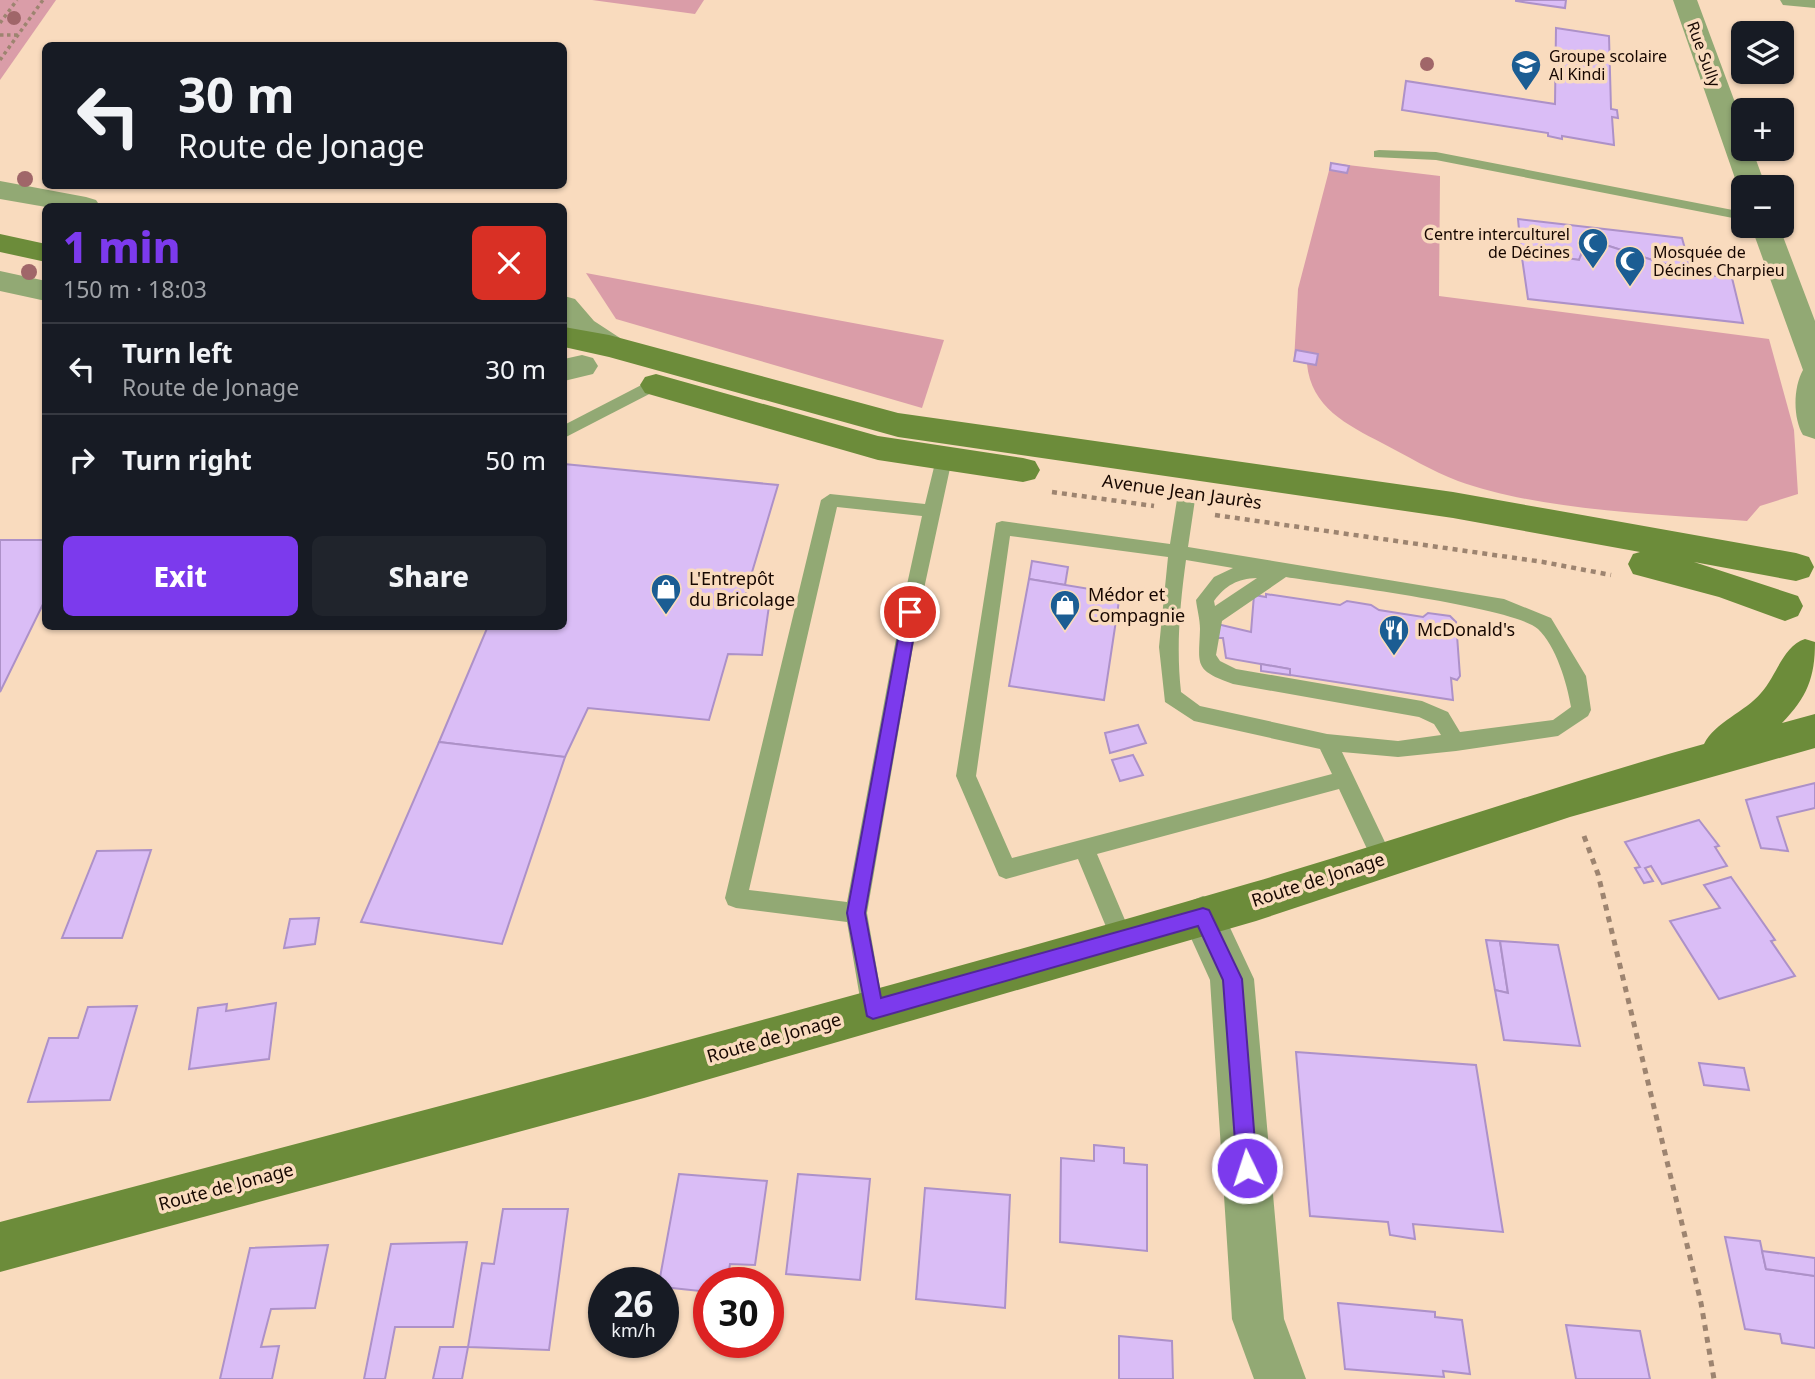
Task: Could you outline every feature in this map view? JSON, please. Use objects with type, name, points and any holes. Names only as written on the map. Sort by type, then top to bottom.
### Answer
[{"type":"main road","points":[[0,224],[42,232]]},
{"type":"main road","points":[[0,243],[42,252]]},
{"type":"main road","name":"Avenue Jean Jaurès","points":[[567,342],[579,361],[852,441],[944,459],[1567,547],[1685,573],[1784,606]]},
{"type":"main road","name":"Avenue Jean Jaurès","points":[[579,361],[898,425],[1453,505],[1805,560]]},
{"type":"main road","points":[[1805,560],[1786,585],[1784,606],[1791,630],[1810,659]]},
{"type":"main road","name":"Route de Jonage","points":[[1702,760],[1765,719],[1810,659]]},
{"type":"main road","name":"Route de Jonage","points":[[0,1247],[645,1075],[1203,916],[1570,799],[1702,760],[1815,731]]},
{"type":"street","name":"Rue Sully","points":[[1685,0],[1748,175]]},
{"type":"street","points":[[1792,0],[1815,1]]},
{"type":"street","points":[[0,190],[70,203]]},
{"type":"street","points":[[1770,238],[1809,332],[1815,364]]},
{"type":"street","points":[[0,281],[42,290]]},
{"type":"street","name":"Avenue Jean Jaurès","points":[[567,309],[583,328],[579,361]]},
{"type":"street","points":[[1815,377],[1812,416],[1815,427]]},
{"type":"street","points":[[1203,916],[1232,979],[1258,1319],[1280,1379]]},
{"type":"lane","points":[[1380,154],[1436,156],[1731,214]]},
{"type":"lane","points":[[567,430],[653,384]]},
{"type":"lane","points":[[873,1010],[856,913],[910,612],[944,459]]},
{"type":"lane","points":[[1187,492],[1178,552],[1168,670],[1172,696],[1194,713],[1242,726],[1327,742],[1398,749],[1558,728],[1581,710],[1576,676],[1544,623],[1504,606],[1178,552],[1002,528],[966,776],[1006,869],[1345,779]]},
{"type":"lane","points":[[856,913],[736,898],[830,500],[932,511]]},
{"type":"lane","points":[[1283,570],[1239,572],[1216,583],[1205,600],[1209,628],[1206,656],[1213,667],[1233,676],[1422,709],[1441,718],[1456,743]]},
{"type":"lane","points":[[1209,628],[1216,616],[1283,570]]},
{"type":"lane","points":[[1327,742],[1382,859]]},
{"type":"lane","points":[[1084,849],[1122,939]]},
{"type":"path","points":[[0,23],[17,0]]},
{"type":"path","points":[[0,60],[43,0]]},
{"type":"path","points":[[0,35],[19,35]]},
{"type":"path","points":[[1570,799],[1598,874],[1700,1303],[1714,1379]]},
{"type":"shaded area","points":[[0,0],[56,0],[0,80]]},
{"type":"shaded area","points":[[592,0],[704,0],[695,14]]},
{"type":"shaded area","points":[[1331,163],[1440,176],[1439,296],[1769,339],[1794,430],[1798,494],[1760,506],[1747,521],[1562,505],[1491,491],[1458,481],[1344,421],[1323,403],[1315,392],[1307,364],[1294,361],[1298,289]]},
{"type":"shaded area","points":[[586,273],[944,340],[922,408],[616,319]]},
{"type":"building","points":[[1516,0],[1566,0],[1565,8],[1516,1]]},
{"type":"building","points":[[1556,28],[1609,36],[1611,109],[1617,110],[1618,118],[1612,117],[1614,145],[1562,136],[1562,139],[1548,136],[1548,133],[1402,110],[1406,81],[1555,104]]},
{"type":"building","points":[[1331,163],[1349,166],[1347,173],[1330,170]]},
{"type":"building","points":[[1518,219],[1682,238],[1691,271],[1665,269],[1668,265],[1587,239],[1579,260],[1521,251]]},
{"type":"building","name":"Mosquée de Décines Charpieu","points":[[1587,239],[1668,265],[1665,269],[1732,278],[1743,323],[1528,299],[1521,251],[1579,260]]},
{"type":"building","points":[[1296,350],[1318,354],[1316,365],[1294,361]]},
{"type":"building","name":"L'Entrepôt du Bricolage","points":[[567,464],[778,485],[744,599],[769,606],[762,655],[728,654],[709,720],[588,708],[565,757],[439,742],[486,630],[567,630]]},
{"type":"building","points":[[0,540],[42,540],[42,606],[0,692]]},
{"type":"building","points":[[1032,561],[1068,567],[1065,585],[1029,579]]},
{"type":"building","points":[[1029,579],[1120,594],[1104,700],[1009,686]]},
{"type":"building","points":[[1266,594],[1340,605],[1347,601],[1371,605],[1379,610],[1423,617],[1428,613],[1450,616],[1456,622],[1460,676],[1457,680],[1451,678],[1453,700],[1290,675],[1290,669],[1226,658],[1223,638],[1216,638],[1217,624],[1251,632],[1254,595],[1266,597]]},
{"type":"building","points":[[1261,664],[1290,669],[1290,675],[1261,671]]},
{"type":"building","points":[[1138,725],[1146,743],[1110,753],[1105,733]]},
{"type":"building","points":[[439,742],[565,757],[502,944],[361,922]]},
{"type":"building","points":[[1133,755],[1143,775],[1120,781],[1112,760]]},
{"type":"building","points":[[1815,783],[1815,808],[1777,817],[1788,851],[1761,848],[1746,800]]},
{"type":"building","points":[[1699,820],[1719,846],[1715,847],[1727,866],[1662,884],[1651,866],[1645,868],[1653,881],[1644,883],[1635,868],[1640,867],[1625,842]]},
{"type":"building","points":[[151,850],[122,938],[62,938],[97,851]]},
{"type":"building","points":[[1731,877],[1775,940],[1771,941],[1795,976],[1719,999],[1670,921],[1720,908],[1704,885]]},
{"type":"building","points":[[319,918],[315,944],[284,948],[290,919]]},
{"type":"building","points":[[1486,940],[1500,941],[1508,993],[1495,990]]},
{"type":"building","points":[[1500,941],[1558,945],[1580,1046],[1504,1040],[1495,990],[1508,993]]},
{"type":"building","points":[[276,1003],[269,1059],[189,1069],[198,1008],[227,1004],[226,1011]]},
{"type":"building","points":[[137,1006],[110,1100],[28,1102],[49,1038],[78,1038],[88,1007]]},
{"type":"building","points":[[1296,1052],[1476,1065],[1503,1232],[1413,1224],[1415,1239],[1390,1235],[1388,1222],[1310,1216]]},
{"type":"building","points":[[1699,1063],[1744,1068],[1749,1090],[1704,1085]]},
{"type":"building","points":[[1094,1145],[1124,1148],[1124,1163],[1147,1165],[1147,1251],[1060,1242],[1061,1158],[1094,1161]]},
{"type":"building","points":[[679,1174],[767,1181],[755,1265],[693,1267],[693,1290],[679,1289],[679,1267],[662,1267]]},
{"type":"building","points":[[798,1174],[870,1179],[860,1280],[786,1274]]},
{"type":"building","points":[[925,1188],[1010,1195],[1005,1308],[916,1299]]},
{"type":"building","points":[[503,1209],[568,1209],[549,1350],[468,1347],[482,1263],[494,1264]]},
{"type":"building","points":[[1725,1237],[1760,1241],[1766,1269],[1815,1276],[1815,1348],[1782,1343],[1780,1334],[1745,1329]]},
{"type":"building","points":[[467,1242],[453,1327],[395,1327],[385,1379],[364,1379],[391,1244]]},
{"type":"building","points":[[328,1245],[315,1308],[271,1309],[261,1347],[279,1346],[272,1379],[220,1379],[250,1248]]},
{"type":"building","points":[[1762,1251],[1815,1258],[1815,1276],[1766,1269]]},
{"type":"building","points":[[1338,1303],[1435,1312],[1435,1317],[1462,1320],[1470,1374],[1443,1371],[1444,1377],[1345,1369]]},
{"type":"building","points":[[1566,1325],[1640,1331],[1650,1379],[1576,1379]]},
{"type":"building","points":[[1119,1336],[1172,1341],[1173,1379],[1119,1379]]},
{"type":"building","points":[[440,1347],[468,1347],[462,1379],[433,1379]]},
{"type":"place","name":"Groupe scolaire Al Kindi","points":[[1526,92]]},
{"type":"place","name":"Centre interculturel de Décines","points":[[1593,270]]},
{"type":"place","name":"Mosquée de Décines Charpieu","points":[[1630,288]]},
{"type":"place","name":"L'Entrepôt du Bricolage","points":[[666,616]]},
{"type":"place","name":"Médor et Compagnie","points":[[1065,632]]},
{"type":"place","name":"McDonald's","points":[[1394,657]]},
{"type":"route","points":[[910,612],[856,913],[873,1010],[1203,916],[1232,979],[1247,1168]]}]
